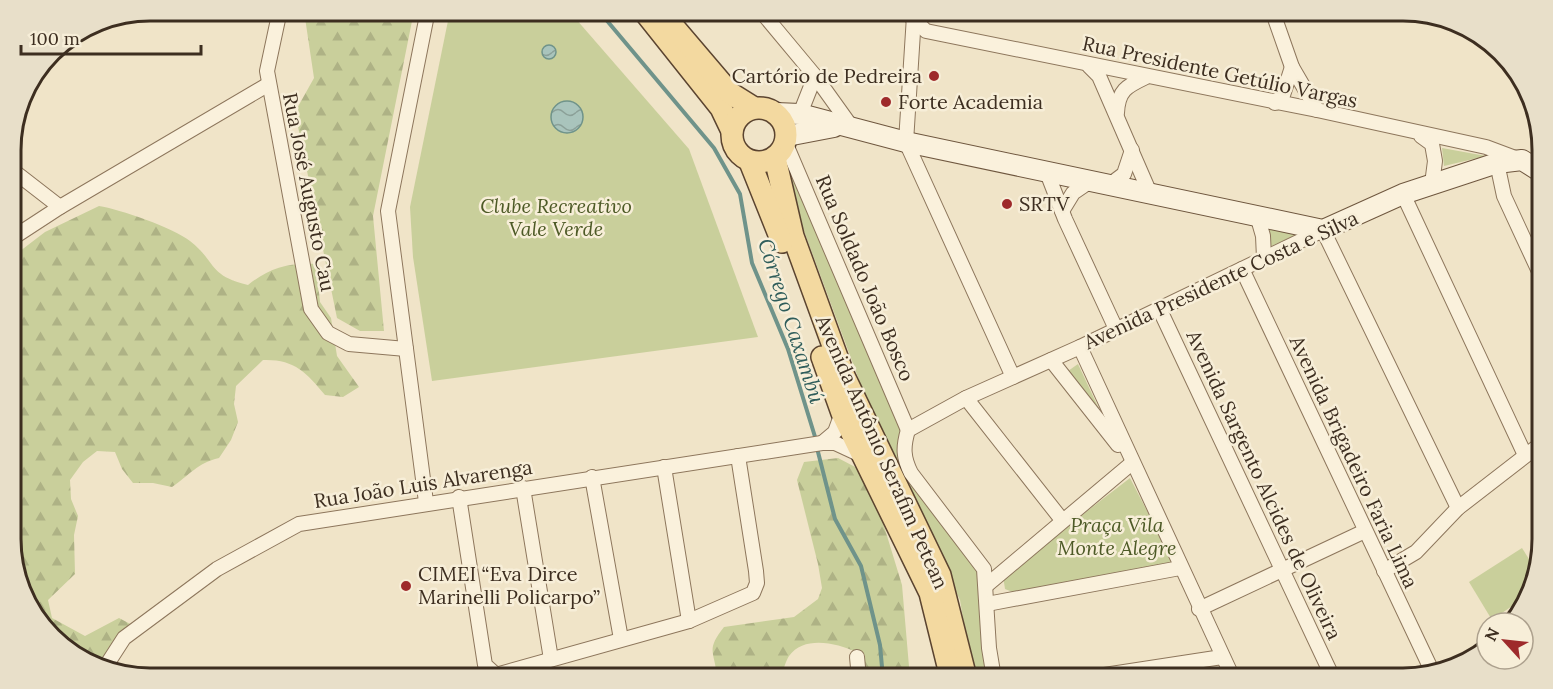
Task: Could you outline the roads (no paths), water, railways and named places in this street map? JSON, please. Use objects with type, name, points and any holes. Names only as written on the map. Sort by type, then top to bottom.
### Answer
[{"type":"main road","points":[[652,21],[721,108],[732,131],[734,147],[750,162],[761,163],[782,145],[847,127]]},
{"type":"main road","points":[[669,21],[730,93],[764,110]]},
{"type":"main road","points":[[681,21],[735,84],[786,127],[782,145]]},
{"type":"main road","points":[[732,131],[739,116],[764,110],[800,114],[906,142],[1102,181],[1323,230]]},
{"type":"main road","name":"Avenida Antônio Serafim Petean","points":[[782,145],[793,236],[844,376],[940,575],[963,668]]},
{"type":"main road","points":[[1522,160],[1532,166]]},
{"type":"main road","name":"Avenida Presidente Costa e Silva","points":[[1323,230],[1432,184],[1497,163],[1522,160]]},
{"type":"main road","name":"Avenida Antônio Serafim Petean","points":[[750,162],[763,189],[842,413],[930,593],[949,668]]},
{"type":"street","name":"Rua José Augusto Cau","points":[[278,21],[267,71],[311,309],[328,333],[349,344],[406,349]]},
{"type":"street","points":[[426,21],[388,211],[426,502]]},
{"type":"street","points":[[769,21],[815,76],[847,127]]},
{"type":"street","points":[[914,21],[906,142],[1013,377]]},
{"type":"street","name":"Rua Presidente Getúlio Vargas","points":[[918,21],[926,31],[1089,66],[1317,110],[1486,147],[1522,160]]},
{"type":"street","points":[[1275,21],[1292,67],[1317,110]]},
{"type":"street","points":[[1277,21],[1277,26]]},
{"type":"street","points":[[1089,66],[1099,76],[1149,191]]},
{"type":"street","points":[[1275,103],[1282,95],[1292,67]]},
{"type":"street","points":[[800,114],[815,76]]},
{"type":"street","points":[[1117,115],[1118,99],[1124,87],[1146,77]]},
{"type":"street","points":[[21,232],[60,207],[270,84]]},
{"type":"street","points":[[1416,133],[1432,144],[1435,161],[1432,184]]},
{"type":"street","name":"Rua Soldado João Bosco","points":[[782,145],[908,430]]},
{"type":"street","points":[[1062,211],[1073,193],[1124,174],[1132,150]]},
{"type":"street","points":[[1497,163],[1504,196],[1532,256]]},
{"type":"street","points":[[1046,170],[1062,211],[1116,329]]},
{"type":"street","points":[[21,177],[60,207]]},
{"type":"street","points":[[1403,195],[1525,455]]},
{"type":"street","points":[[1257,215],[1263,236],[1264,258]]},
{"type":"street","points":[[1323,230],[1458,508]]},
{"type":"street","name":"Avenida Presidente Costa e Silva","points":[[908,430],[966,398],[1080,347],[1323,230]]},
{"type":"street","name":"Avenida Brigadeiro Faria Lima","points":[[1242,269],[1429,666]]},
{"type":"street","name":"Avenida Sargento Alcides de Oliveira","points":[[1159,308],[1328,668]]},
{"type":"street","points":[[1080,347],[1228,668]]},
{"type":"street","points":[[1051,360],[1132,463]]},
{"type":"street","points":[[966,398],[1062,520]]},
{"type":"street","points":[[820,443],[836,432],[842,413]]},
{"type":"street","points":[[908,430],[903,446],[904,459],[911,473],[984,569],[992,668]]},
{"type":"street","points":[[820,443],[835,443],[864,457]]},
{"type":"street","name":"Rua João Luis Alvarenga","points":[[109,661],[124,638],[217,569],[299,524],[426,502],[820,443]]},
{"type":"street","points":[[1384,571],[1416,552],[1458,508],[1532,450]]},
{"type":"street","points":[[519,668],[689,621],[753,593],[757,583],[738,456]]},
{"type":"street","points":[[987,585],[1132,463]]},
{"type":"street","points":[[664,467],[689,621]]},
{"type":"street","points":[[592,477],[621,639]]},
{"type":"street","points":[[523,488],[551,658]]},
{"type":"street","points":[[459,497],[486,665],[489,668]]},
{"type":"street","points":[[1199,609],[1365,531]]},
{"type":"street","points":[[987,604],[1180,568]]},
{"type":"street","points":[[857,657],[858,668]]},
{"type":"street","points":[[1150,668],[1222,657]]},
{"type":"water","points":[[546,45],[552,45],[556,52],[552,59],[546,59],[542,55],[542,49]]},
{"type":"water","points":[[567,101],[579,105],[583,117],[579,129],[567,133],[555,129],[551,117],[555,105]]},
{"type":"waterway","name":"Córrego Caxambú","points":[[607,21],[714,148],[740,194],[752,263],[788,349],[816,440]]},
{"type":"waterway","name":"Córrego Caxambú","points":[[817,448],[835,519],[861,566],[880,645],[882,668]]},
{"type":"place","name":"Cartório de Pedreira","points":[[934,76]]},
{"type":"place","name":"Forte Academia","points":[[886,102]]},
{"type":"place","name":"SRTV","points":[[1007,204]]},
{"type":"place","name":"CIMEI “Eva Dirce Marinelli Policarpo”","points":[[406,586]]},
{"type":"park label","name":"Clube Recreativo Vale Verde","points":[[556,218]]},
{"type":"park label","name":"Praça Vila Monte Alegre","points":[[1117,536]]}]
